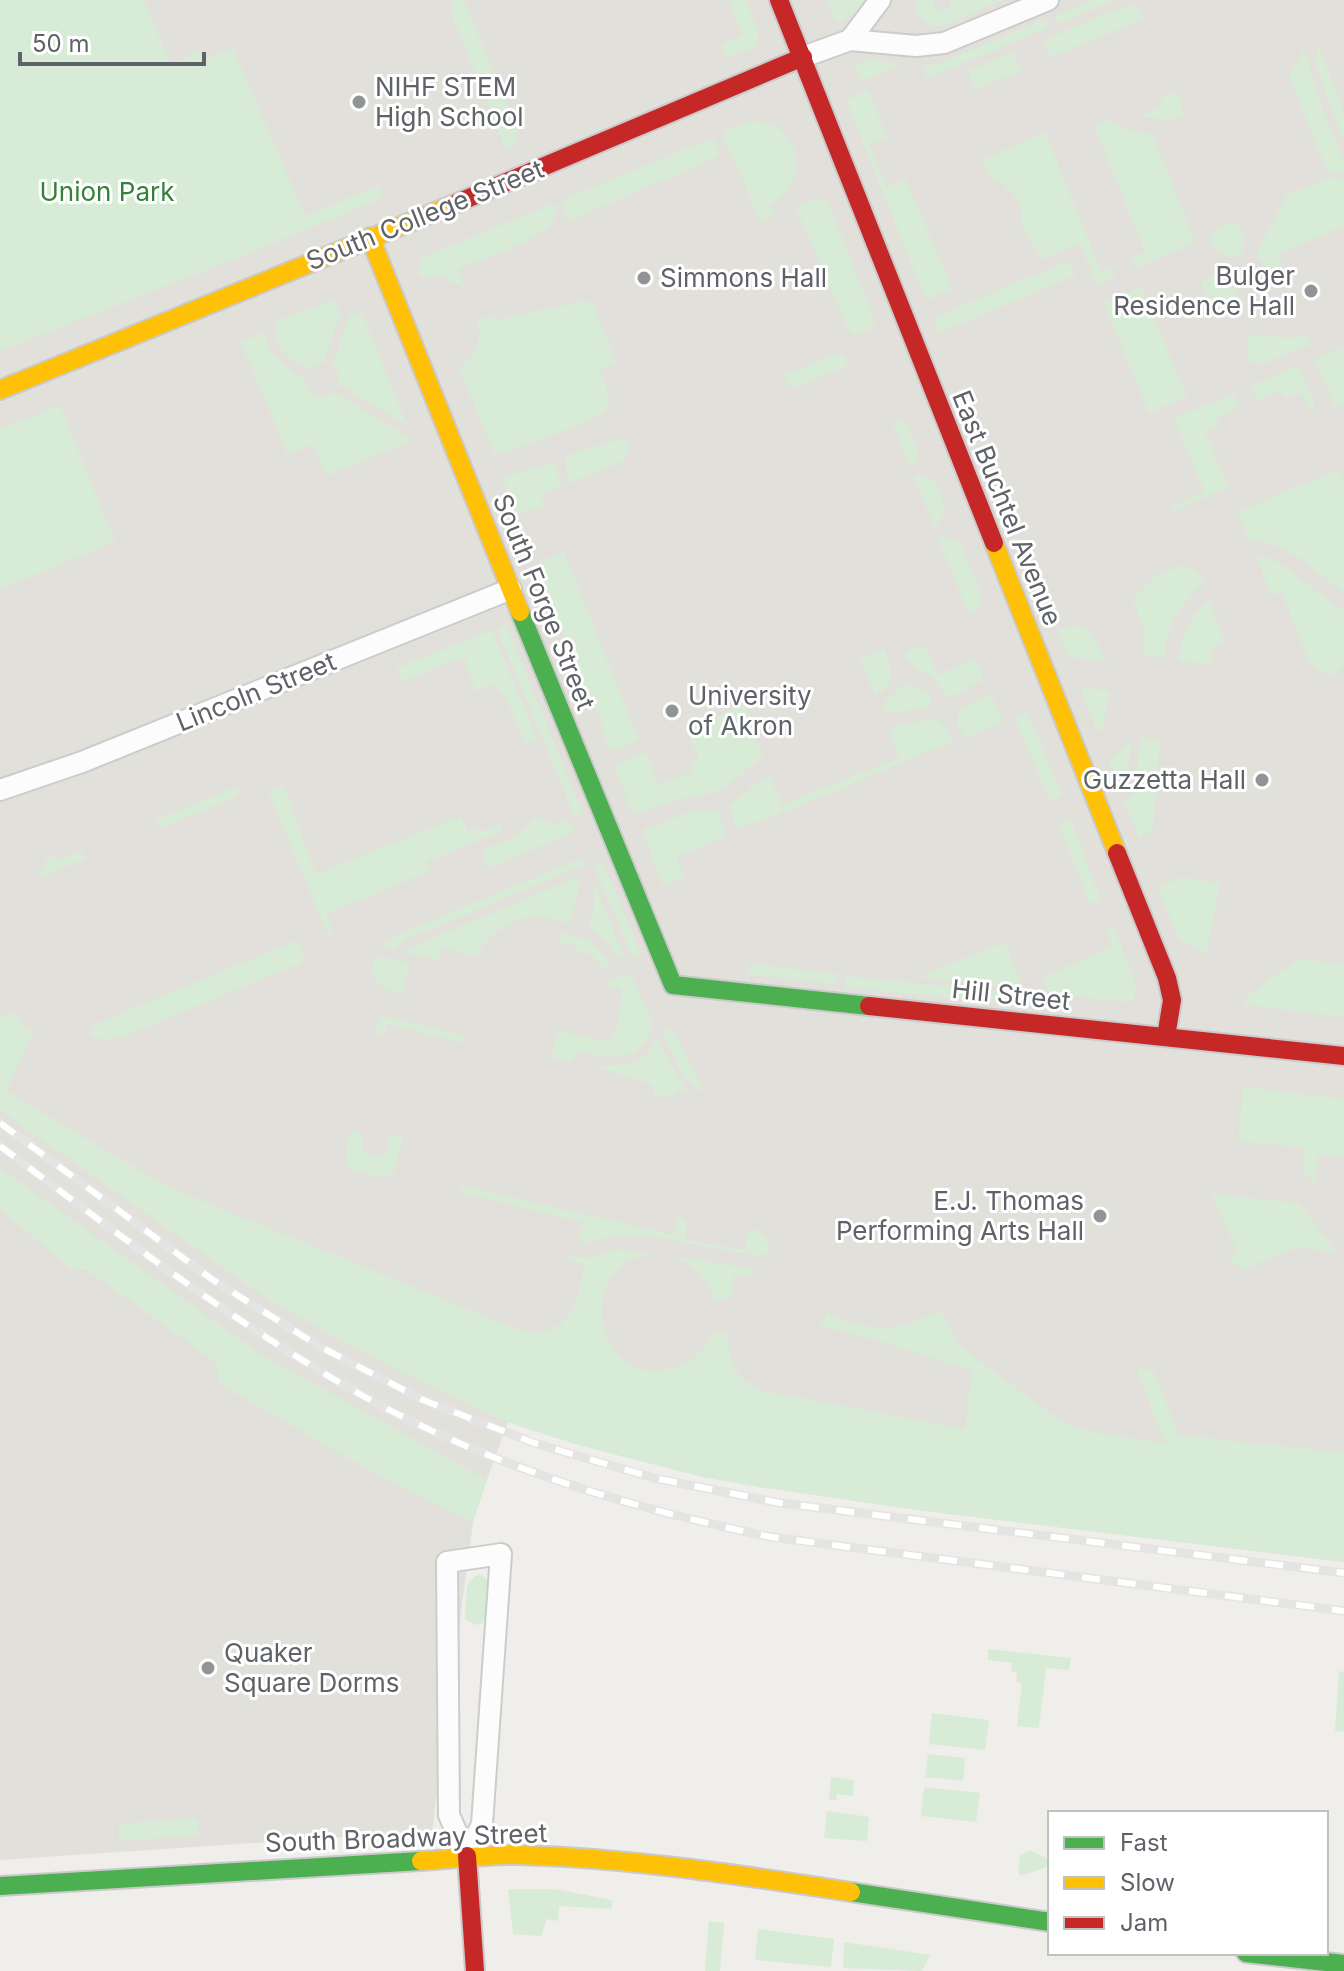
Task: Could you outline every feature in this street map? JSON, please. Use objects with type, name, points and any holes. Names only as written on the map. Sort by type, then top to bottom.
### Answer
[{"type":"main road","name":"East Buchtel Avenue","points":[[779,0],[1167,978],[1172,1000],[1166,1037]]},
{"type":"main road","name":"South College Street","points":[[0,390],[491,189],[803,57]]},
{"type":"main road","name":"South Forge Street","points":[[370,237],[673,985]]},
{"type":"main road","name":"Hill Street","points":[[673,985],[1344,1056]]},
{"type":"main road","name":"South Broadway Street","points":[[0,1886],[516,1855],[612,1861],[763,1878],[1048,1922]]},
{"type":"main road","points":[[467,1856],[475,1971]]},
{"type":"main road","points":[[1264,1955],[1344,1964]]},
{"type":"street","points":[[850,40],[880,0]]},
{"type":"street","name":"South College Street","points":[[803,57],[850,40],[916,46],[944,43],[1048,0]]},
{"type":"street","name":"Lincoln Street","points":[[0,790],[82,762],[511,589]]},
{"type":"street","points":[[501,1554],[482,1824],[467,1856],[449,1815],[447,1562],[501,1554]]},
{"type":"shaded area","name":"University of Akron","points":[[0,0],[1344,0],[1344,1562],[917,1510],[754,1486],[703,1477],[575,1444],[508,1422],[474,1515],[432,1831],[0,1860]]},
{"type":"green space","name":"Union Park","points":[[0,0],[144,0],[171,66],[199,51],[203,60],[233,48],[305,216],[378,186],[383,198],[0,351]]},
{"type":"green space","points":[[450,0],[464,0],[519,134],[514,137],[517,144],[506,149],[451,13],[455,12]]},
{"type":"green space","points":[[728,0],[746,0],[759,34],[755,47],[726,57],[721,45],[743,35]]},
{"type":"green space","points":[[827,0],[866,0],[858,11],[837,23]]},
{"type":"green space","points":[[916,0],[933,0],[935,8],[942,12],[949,9],[951,0],[1003,0],[941,26],[930,25],[922,19]]},
{"type":"green space","points":[[1092,0],[1115,0],[1058,24],[1055,16]]},
{"type":"green space","points":[[1128,5],[1138,7],[1144,19],[1051,57],[1044,40]]},
{"type":"green space","points":[[1044,19],[1048,28],[927,78],[922,66],[937,64]]},
{"type":"green space","points":[[1319,47],[1344,113],[1344,143],[1315,62]]},
{"type":"green space","points":[[1304,49],[1322,107],[1344,161],[1344,174],[1327,171],[1289,76]]},
{"type":"green space","points":[[1012,52],[1021,71],[975,89],[968,71]]},
{"type":"green space","points":[[873,59],[899,64],[862,81],[854,65]]},
{"type":"green space","points":[[868,90],[887,137],[869,145],[887,187],[906,179],[952,289],[926,300],[846,100]]},
{"type":"green space","points":[[1174,92],[1184,115],[1168,120],[1141,117],[1159,108],[1162,97]]},
{"type":"green space","points":[[1106,120],[1153,136],[1194,239],[1193,244],[1136,268],[1131,258],[1145,252],[1094,125]]},
{"type":"green space","points":[[748,122],[766,123],[780,129],[790,140],[795,153],[796,167],[792,181],[783,195],[769,205],[775,216],[760,222],[723,138],[725,132]]},
{"type":"green space","points":[[1045,132],[1101,271],[1111,268],[1115,277],[1097,285],[1080,244],[1042,259],[1021,224],[1018,199],[1002,183],[995,183],[981,161]]},
{"type":"green space","points":[[713,138],[720,156],[568,221],[563,204],[565,199]]},
{"type":"green space","points":[[1331,177],[1344,181],[1344,228],[1342,226],[1279,255],[1284,267],[1270,273],[1257,255],[1258,250],[1287,195]]},
{"type":"green space","points":[[814,200],[828,203],[872,313],[874,323],[871,329],[855,336],[850,334],[796,208]]},
{"type":"green space","points":[[553,204],[557,208],[554,219],[533,238],[458,269],[465,288],[441,276],[423,277],[417,271],[423,257]]},
{"type":"green space","points":[[1232,222],[1241,228],[1243,237],[1239,258],[1218,252],[1211,239],[1211,233]]},
{"type":"green space","points":[[1068,261],[1076,275],[939,333],[933,318]]},
{"type":"green space","points":[[1227,270],[1240,299],[1213,311],[1201,281]]},
{"type":"green space","points":[[1141,287],[1187,397],[1149,413],[1104,303]]},
{"type":"green space","points":[[331,300],[341,312],[324,362],[308,369],[283,352],[276,339],[275,322]]},
{"type":"green space","points":[[583,301],[593,304],[616,362],[599,370],[608,392],[608,406],[603,412],[575,426],[495,455],[459,368],[477,347],[477,320],[494,316],[496,320]]},
{"type":"green space","points":[[362,313],[407,424],[339,385],[339,374],[332,365],[350,315]]},
{"type":"green space","points":[[265,332],[274,355],[283,365],[304,378],[313,394],[324,398],[335,392],[413,440],[326,476],[313,444],[288,455],[241,342]]},
{"type":"green space","points":[[1252,334],[1289,338],[1307,336],[1312,341],[1310,345],[1259,365],[1247,359],[1248,337]]},
{"type":"green space","points":[[1344,347],[1344,404],[1335,408],[1315,359]]},
{"type":"green space","points":[[838,353],[844,356],[848,366],[789,387],[784,375]]},
{"type":"green space","points":[[1298,366],[1315,404],[1310,412],[1301,392],[1286,398],[1282,390],[1257,401],[1251,386]]},
{"type":"green space","points":[[1234,394],[1239,408],[1216,418],[1219,425],[1205,432],[1228,487],[1173,512],[1171,507],[1204,491],[1174,418]]},
{"type":"green space","points":[[60,405],[115,542],[0,589],[0,429]]},
{"type":"green space","points":[[892,421],[907,423],[919,454],[910,467]]},
{"type":"green space","points":[[626,437],[629,449],[624,461],[569,483],[565,459],[569,455]]},
{"type":"green space","points":[[554,464],[562,486],[541,494],[545,506],[517,515],[503,478]]},
{"type":"green space","points":[[1338,470],[1344,485],[1344,593],[1288,551],[1249,540],[1238,512]]},
{"type":"green space","points":[[914,476],[935,481],[946,510],[935,529]]},
{"type":"green space","points":[[942,536],[960,543],[982,597],[974,613],[969,615],[938,538]]},
{"type":"green space","points":[[564,552],[638,738],[624,748],[611,750],[607,744],[598,712],[589,698],[542,576],[538,562]]},
{"type":"green space","points":[[1256,556],[1282,565],[1344,612],[1344,667],[1332,675],[1325,674],[1309,662],[1282,592],[1271,595]]},
{"type":"green space","points":[[1180,566],[1194,570],[1205,581],[1172,624],[1165,657],[1144,656],[1145,632],[1134,603],[1136,595],[1156,576]]},
{"type":"green space","points":[[1209,601],[1225,643],[1212,648],[1212,665],[1178,660],[1188,627],[1196,613]]},
{"type":"green space","points":[[506,624],[583,814],[575,817],[497,628]]},
{"type":"green space","points":[[1076,625],[1092,632],[1106,661],[1069,657],[1057,630]]},
{"type":"green space","points":[[492,630],[537,740],[525,744],[504,692],[501,694],[496,683],[476,692],[464,657],[403,681],[397,668]]},
{"type":"green space","points":[[925,647],[938,675],[975,658],[982,681],[949,698],[929,675],[915,669],[904,657],[908,649]]},
{"type":"green space","points":[[884,649],[889,663],[890,682],[875,695],[860,659]]},
{"type":"green space","points":[[910,684],[931,694],[929,705],[924,709],[887,713],[883,705],[885,702]]},
{"type":"green space","points":[[1080,687],[1109,691],[1103,729],[1097,731]]},
{"type":"green space","points":[[990,693],[1004,722],[965,738],[957,723],[960,711]]},
{"type":"green space","points":[[744,705],[763,756],[730,784],[715,792],[669,802],[641,813],[631,809],[615,768],[618,763],[646,752],[658,785],[692,772],[689,762],[699,758],[686,729]]},
{"type":"green space","points":[[1027,711],[1062,796],[1050,801],[1015,718]]},
{"type":"green space","points":[[936,718],[947,728],[953,741],[786,812],[784,807],[775,815],[736,830],[730,805],[761,780],[770,777],[782,805],[899,758],[889,731],[899,725]]},
{"type":"green space","points":[[1141,738],[1160,740],[1153,826],[1139,839],[1124,800],[1134,793]]},
{"type":"green space","points":[[1132,739],[1125,787],[1121,792],[1109,761]]},
{"type":"green space","points":[[283,785],[316,874],[461,816],[468,832],[478,827],[480,832],[501,823],[504,830],[427,862],[430,871],[326,914],[333,932],[328,935],[268,791]]},
{"type":"green space","points":[[237,787],[238,792],[233,798],[159,829],[156,820]]},
{"type":"green space","points":[[707,810],[719,813],[726,837],[677,857],[684,878],[663,886],[643,833],[645,829],[690,812]]},
{"type":"green space","points":[[534,817],[560,826],[562,820],[571,823],[575,832],[488,868],[481,851],[518,835]]},
{"type":"green space","points":[[1071,820],[1101,900],[1090,904],[1059,825]]},
{"type":"green space","points":[[82,851],[85,859],[37,877],[46,858],[53,855],[56,861]]},
{"type":"green space","points":[[583,858],[586,864],[405,940],[393,950],[384,945],[399,934]]},
{"type":"green space","points":[[603,862],[642,956],[632,956],[594,866]]},
{"type":"green space","points":[[1187,876],[1188,879],[1220,883],[1206,955],[1179,939],[1157,887]]},
{"type":"green space","points":[[576,878],[581,879],[570,920],[566,923],[541,917],[516,921],[494,935],[476,956],[442,947],[438,960],[402,951]]},
{"type":"green space","points":[[596,886],[623,955],[618,958],[607,941],[589,926],[594,908],[593,888]]},
{"type":"green space","points":[[1114,927],[1136,985],[1134,999],[1128,1002],[1050,994],[1043,977],[1113,947],[1106,930]]},
{"type":"green space","points":[[561,932],[591,941],[611,965],[602,969],[593,955],[576,951],[577,946],[559,942]]},
{"type":"green space","points":[[298,940],[304,958],[301,963],[127,1035],[105,1040],[90,1035],[96,1024]]},
{"type":"green space","points":[[1005,942],[1023,990],[918,977]]},
{"type":"green space","points":[[377,956],[409,963],[402,995],[384,987],[371,972]]},
{"type":"green space","points":[[1298,959],[1344,964],[1344,1017],[1245,1005],[1245,998]]},
{"type":"green space","points":[[750,964],[837,974],[836,984],[749,974]]},
{"type":"green space","points":[[631,974],[652,1027],[643,1044],[620,1056],[577,1051],[571,1062],[551,1057],[558,1031],[609,1042],[619,1017],[621,989],[608,987],[607,981]]},
{"type":"green space","points":[[846,976],[1029,995],[1034,1007],[845,987]]},
{"type":"green space","points":[[17,1012],[25,1031],[36,1027],[6,1091],[168,1187],[521,1331],[534,1333],[548,1330],[558,1326],[571,1313],[585,1265],[568,1260],[568,1255],[587,1258],[616,1249],[660,1254],[631,1260],[612,1275],[603,1296],[602,1320],[610,1342],[624,1360],[645,1370],[672,1368],[685,1363],[701,1351],[712,1333],[728,1333],[735,1368],[746,1381],[763,1391],[965,1429],[972,1371],[860,1335],[821,1326],[827,1313],[858,1324],[884,1328],[896,1327],[941,1311],[958,1345],[1058,1419],[1090,1432],[1169,1444],[1162,1435],[1136,1368],[1153,1370],[1179,1435],[1344,1453],[1344,1562],[917,1510],[754,1486],[703,1477],[575,1444],[507,1422],[409,1376],[273,1303],[0,1110],[0,1018]]},
{"type":"green space","points":[[383,1016],[464,1036],[463,1043],[387,1024],[385,1034],[380,1036],[376,1028],[378,1018]]},
{"type":"green space","points":[[672,1027],[704,1090],[701,1091],[686,1079],[662,1032]]},
{"type":"green space","points":[[657,1038],[687,1092],[677,1089],[675,1095],[669,1094],[667,1099],[654,1095],[648,1083],[599,1068],[639,1060],[652,1048]]},
{"type":"green space","points":[[1243,1087],[1344,1099],[1344,1157],[1318,1155],[1315,1184],[1303,1170],[1305,1148],[1238,1141]]},
{"type":"green space","points":[[356,1129],[363,1134],[362,1151],[380,1157],[385,1154],[390,1137],[394,1134],[403,1137],[394,1172],[379,1177],[350,1168],[346,1159],[347,1147]]},
{"type":"green space","points":[[0,1168],[260,1354],[487,1480],[473,1522],[376,1474],[219,1384],[217,1363],[87,1270],[73,1270],[0,1209]]},
{"type":"green space","points":[[462,1186],[674,1235],[678,1217],[687,1222],[685,1240],[744,1250],[749,1231],[758,1230],[768,1239],[770,1251],[761,1256],[640,1235],[616,1236],[584,1243],[579,1239],[582,1222],[460,1192]]},
{"type":"green space","points":[[1211,1194],[1299,1203],[1337,1253],[1298,1247],[1242,1270],[1228,1258],[1238,1253]]},
{"type":"green space","points":[[670,1255],[751,1269],[755,1273],[750,1276],[735,1274],[730,1300],[714,1300],[698,1272]]},
{"type":"green space","points":[[482,1575],[490,1583],[488,1609],[483,1623],[475,1625],[465,1619],[467,1585],[475,1576]]},
{"type":"green space","points":[[988,1649],[1071,1658],[1069,1670],[1046,1668],[1039,1728],[1017,1726],[1022,1683],[1016,1682],[1017,1672],[1011,1671],[1012,1663],[988,1660]]},
{"type":"green space","points":[[1339,1671],[1344,1672],[1344,1732],[1335,1731]]},
{"type":"green space","points":[[932,1713],[989,1720],[985,1750],[929,1744]]},
{"type":"green space","points":[[928,1754],[965,1758],[963,1781],[925,1777]]},
{"type":"green space","points":[[831,1777],[854,1780],[853,1796],[837,1794],[836,1800],[829,1800]]},
{"type":"green space","points":[[924,1787],[980,1793],[976,1822],[921,1816]]},
{"type":"green space","points":[[827,1811],[869,1817],[867,1841],[824,1838]]},
{"type":"green space","points":[[197,1818],[198,1836],[119,1841],[119,1824]]},
{"type":"green space","points":[[1030,1850],[1048,1859],[1048,1867],[1021,1876],[1018,1872],[1020,1855]]},
{"type":"green space","points":[[508,1889],[554,1889],[613,1900],[611,1909],[559,1906],[558,1921],[547,1919],[541,1936],[513,1934]]},
{"type":"green space","points":[[709,1921],[724,1923],[720,1971],[705,1971]]},
{"type":"green space","points":[[758,1929],[834,1939],[831,1967],[755,1960]]},
{"type":"green space","points":[[844,1942],[930,1955],[922,1971],[843,1968]]},
{"type":"railway","points":[[0,1123],[213,1280],[319,1346],[423,1400],[534,1443],[654,1478],[780,1503],[1344,1573]]},
{"type":"railway","points":[[0,1146],[178,1278],[317,1369],[413,1422],[563,1482],[666,1513],[771,1537],[1344,1611]]},
{"type":"traffic: fast","points":[[520,612],[673,985],[869,1006]]},
{"type":"traffic: fast","points":[[0,1886],[421,1861]]},
{"type":"traffic: fast","points":[[851,1892],[1048,1922]]},
{"type":"traffic: fast","points":[[1264,1955],[1344,1964]]},
{"type":"traffic: slow","points":[[0,390],[457,203]]},
{"type":"traffic: slow","points":[[370,237],[520,612]]},
{"type":"traffic: slow","points":[[994,543],[1117,853]]},
{"type":"traffic: slow","points":[[421,1861],[506,1855],[602,1860],[851,1892]]},
{"type":"traffic: jam","points":[[779,0],[994,543]]},
{"type":"traffic: jam","points":[[457,203],[803,57]]},
{"type":"traffic: jam","points":[[1117,853],[1167,978],[1172,1000],[1166,1037]]},
{"type":"traffic: jam","points":[[869,1006],[1344,1056]]},
{"type":"traffic: jam","points":[[467,1856],[475,1971]]},
{"type":"place","name":"NIHF STEM High School","points":[[359,102]]},
{"type":"place","name":"Simmons Hall","points":[[644,278]]},
{"type":"place","name":"Bulger Residence Hall","points":[[1311,291]]},
{"type":"place","name":"University of Akron","points":[[672,711]]},
{"type":"place","name":"Guzzetta Hall","points":[[1262,780]]},
{"type":"place","name":"E.J. Thomas Performing Arts Hall","points":[[1100,1216]]},
{"type":"place","name":"Quaker Square Dorms","points":[[208,1668]]}]
